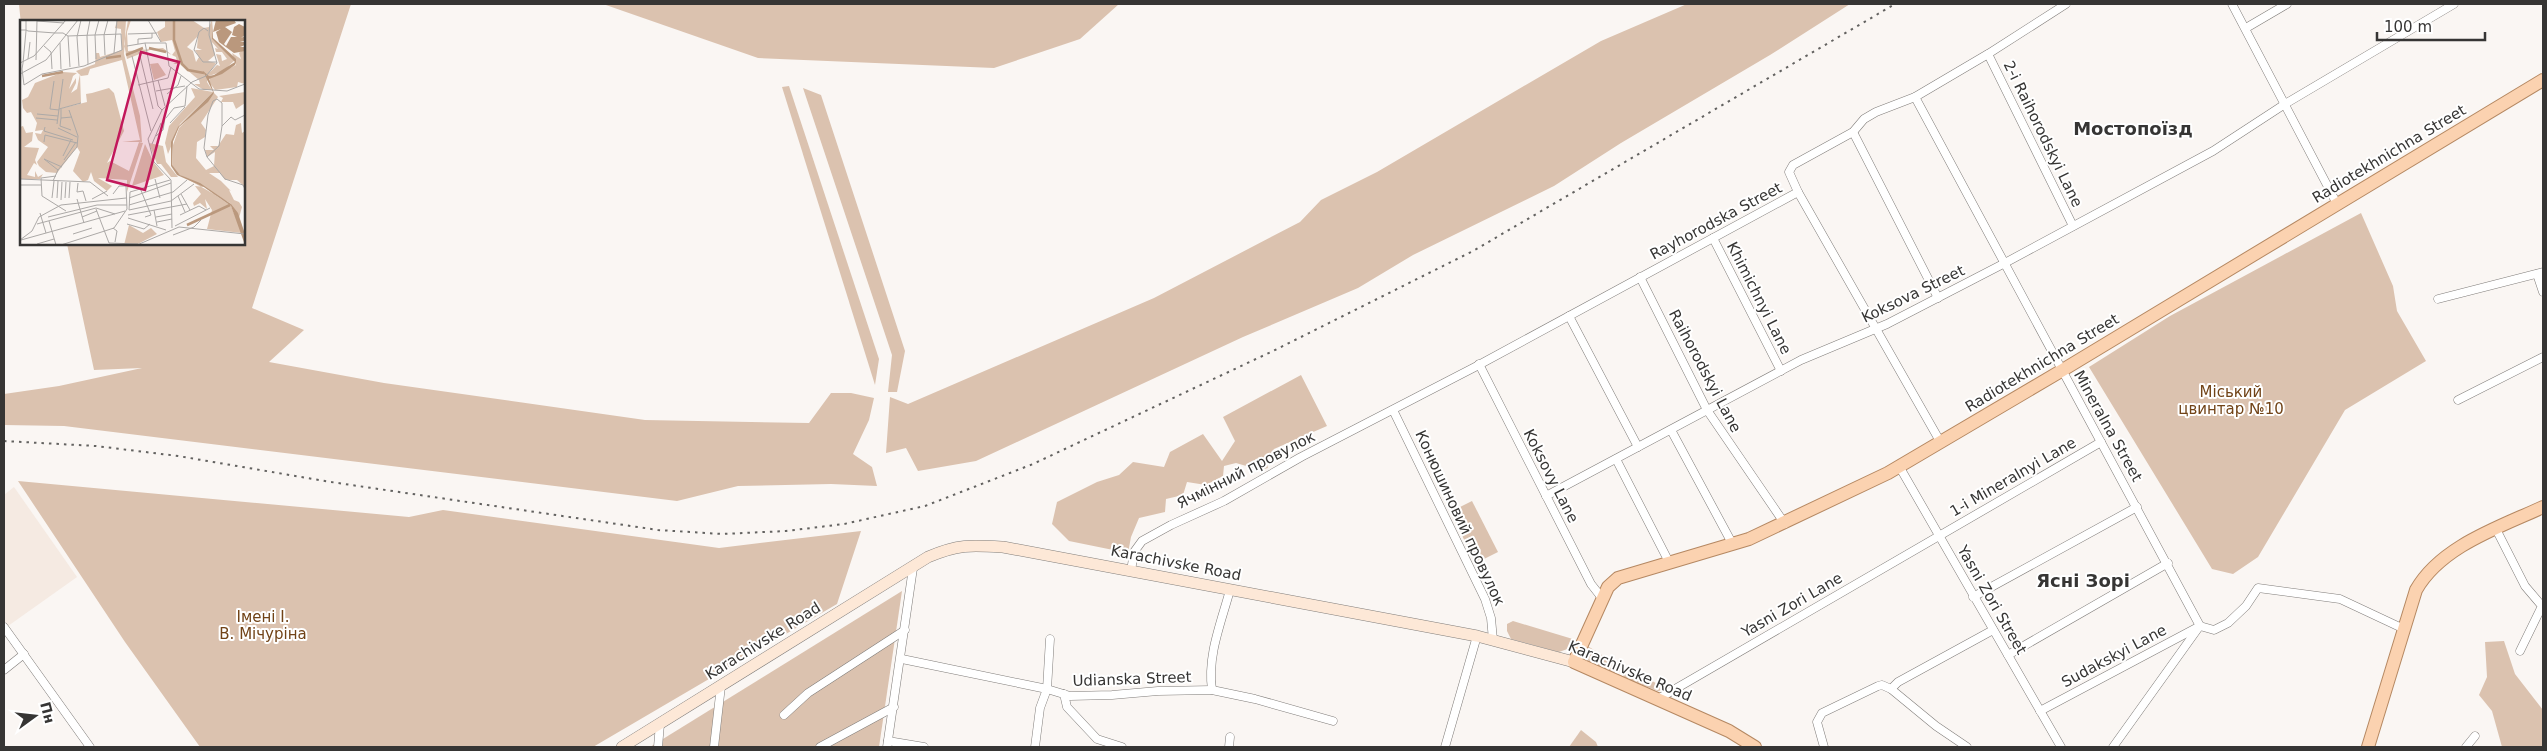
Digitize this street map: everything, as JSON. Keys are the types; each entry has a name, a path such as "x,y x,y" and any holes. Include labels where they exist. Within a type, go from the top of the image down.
{"main road":[{"name":"Radiotekhnichna Street","path":"1574,662 1602,598 1608,587 1618,578 1733,545 1785,524 1899,466 2061,371 2543,80"},
{"path":"2368,747 2416,590 2428,572 2454,552 2496,529 2543,507"},
{"name":"Karachivske Road","path":"622,747 928,557 950,547 967,545 1003,547 1493,640 1574,662 1729,732 1756,747"}],"street":[{"name":"Rayhorodska Street","path":"1393,410 1798,192 1789,172 1790,168 1852,132 1864,119 1876,112 1915,97 1988,54 2066,4"},
{"path":"2232,4 2338,204"},
{"path":"2246,28 2287,4"},
{"name":"Koksova Street","path":"1546,496 1781,371 1875,329 1938,298 2213,151 2286,104 2454,4"},
{"name":"2-i Raihorodskyi Lane","path":"1988,54 2074,226"},
{"name":"Mineralna Street","path":"1915,97 2003,264 2168,563 2200,626"},
{"path":"1852,132 1938,298"},
{"path":"1798,192 1941,442"},
{"name":"Khimichnyi Lane","path":"1713,238 1781,371"},
{"path":"2438,300 2540,273 2543,292"},
{"name":"Raihorodskyi Lane","path":"1640,278 1706,410 1785,524"},
{"path":"1569,316 1638,447"},
{"path":"2458,400 2543,357"},
{"name":"Koksovy Lane","path":"1479,364 1591,584 1602,598"},
{"name":"Ячмінний провулок","path":"1131,571 1134,552 1142,541 1171,525 1224,501 1301,457 1393,410"},
{"name":"Конюшиновий провулок","path":"1393,410 1485,599 1491,618 1493,640"},
{"path":"1671,430 1733,545"},
{"name":"1-i Mineralnyi Lane","path":"1939,536 2101,442"},
{"path":"1616,459 1669,562"},
{"name":"Yasni Zori Street","path":"1899,466 2061,747"},
{"path":"1973,597 2137,507"},
{"path":"2496,529 2525,586 2542,605 2520,651"},
{"name":"Yasni Zori Lane","path":"1658,699 1939,536"},
{"path":"2008,655 2168,563"},
{"path":"913,568 902,659 888,744 924,747"},
{"path":"2113,747 2200,626 2214,630 2228,622 2258,588 2340,599 2404,629"},
{"path":"1212,690 1209,672 1212,655 1230,590"},
{"name":"Sudakskyi Lane","path":"2040,711 2200,626"},
{"path":"4,627 90,747"},
{"path":"784,715 808,693 905,630"},
{"path":"1891,689 1898,682 1993,630"},
{"path":"1445,747 1477,636"},
{"path":"1036,747 1040,708 1047,688 1050,639"},
{"path":"4,670 24,654"},
{"name":"Udianska Street","path":"902,659 1047,688 1070,696 1112,695 1158,690 1212,690 1255,699 1333,722"},
{"path":"1824,747 1817,722 1822,713 1882,685 1891,689 1936,726 1967,747"},
{"path":"714,747 721,686"},
{"path":"1064,694 1067,707 1097,739 1122,747"},
{"path":"820,747 894,708"},
{"path":"658,747 660,724"},
{"path":"2466,747 2474,736"},
{"path":"1229,747 1230,737"}],"shaded area":[{"path":"14,487 77,577 8,626 4,620 4,495"}],"green space":[{"path":"19,4 351,4 252,308 304,330 269,362 384,383 645,420 809,423 831,393 851,393 874,398 869,420 853,454 872,467 877,486 831,484 738,486 677,501 64,426 4,425 4,394 59,386 142,368 94,370 67,245 245,245 245,20 21,20"},
{"path":"603,4 1119,4 1080,39 994,68 758,58"},
{"path":"1687,4 1850,4 1770,55 1621,143 1554,186 1413,255 1358,288 1243,337 976,461 918,471 906,448 886,453 890,397 908,404 1154,298 1300,222 1321,200 1377,172 1601,41"},
{"path":"789,86 879,359 875,385 782,87"},
{"path":"803,88 821,95 905,351 897,392 888,392 892,355"},
{"name":"Міський цвинтар №10","path":"2361,213 2393,286 2397,311 2426,361 2345,410 2258,557 2233,574 2212,569 2089,367 2170,316"},
{"path":"1301,375 1327,426 1274,449 1266,460 1268,468 1260,470 1236,463 1224,466 1223,476 1206,485 1187,482 1183,495 1166,499 1165,512 1139,518 1131,537 1128,553 1069,541 1052,524 1057,502 1097,482 1119,475 1133,462 1164,467 1170,452 1203,434 1222,461 1235,441 1223,417"},
{"name":"Імені І. В. Мічуріна","path":"18,481 409,517 443,510 719,548 861,531 837,604 593,747 200,747 125,642"},
{"path":"1472,501 1498,552 1476,563 1450,512"},
{"path":"902,591 879,747 650,747"},
{"path":"1513,621 1576,640 1573,647 1559,652 1511,639 1507,631 1507,624"},
{"path":"2504,641 2515,674 2543,710 2543,747 2502,747 2492,711 2479,695 2487,677 2485,642"},
{"path":"1586,645 1621,667 1619,672 1609,672 1593,665 1584,653"},
{"path":"1626,667 1667,689 1658,691 1624,678 1623,675"},
{"path":"1581,730 1596,742 1598,747 1569,747"}],"railway":[{"path":"4,441 96,446 178,456 331,482 658,530 722,534 786,531 844,524 925,506 1033,464 1273,351 1473,251 1895,4"}],"district":[{"name":"Мостопоїзд","path":"2133,128"},
{"name":"Ясні Зорі","path":"2083,580"}]}
